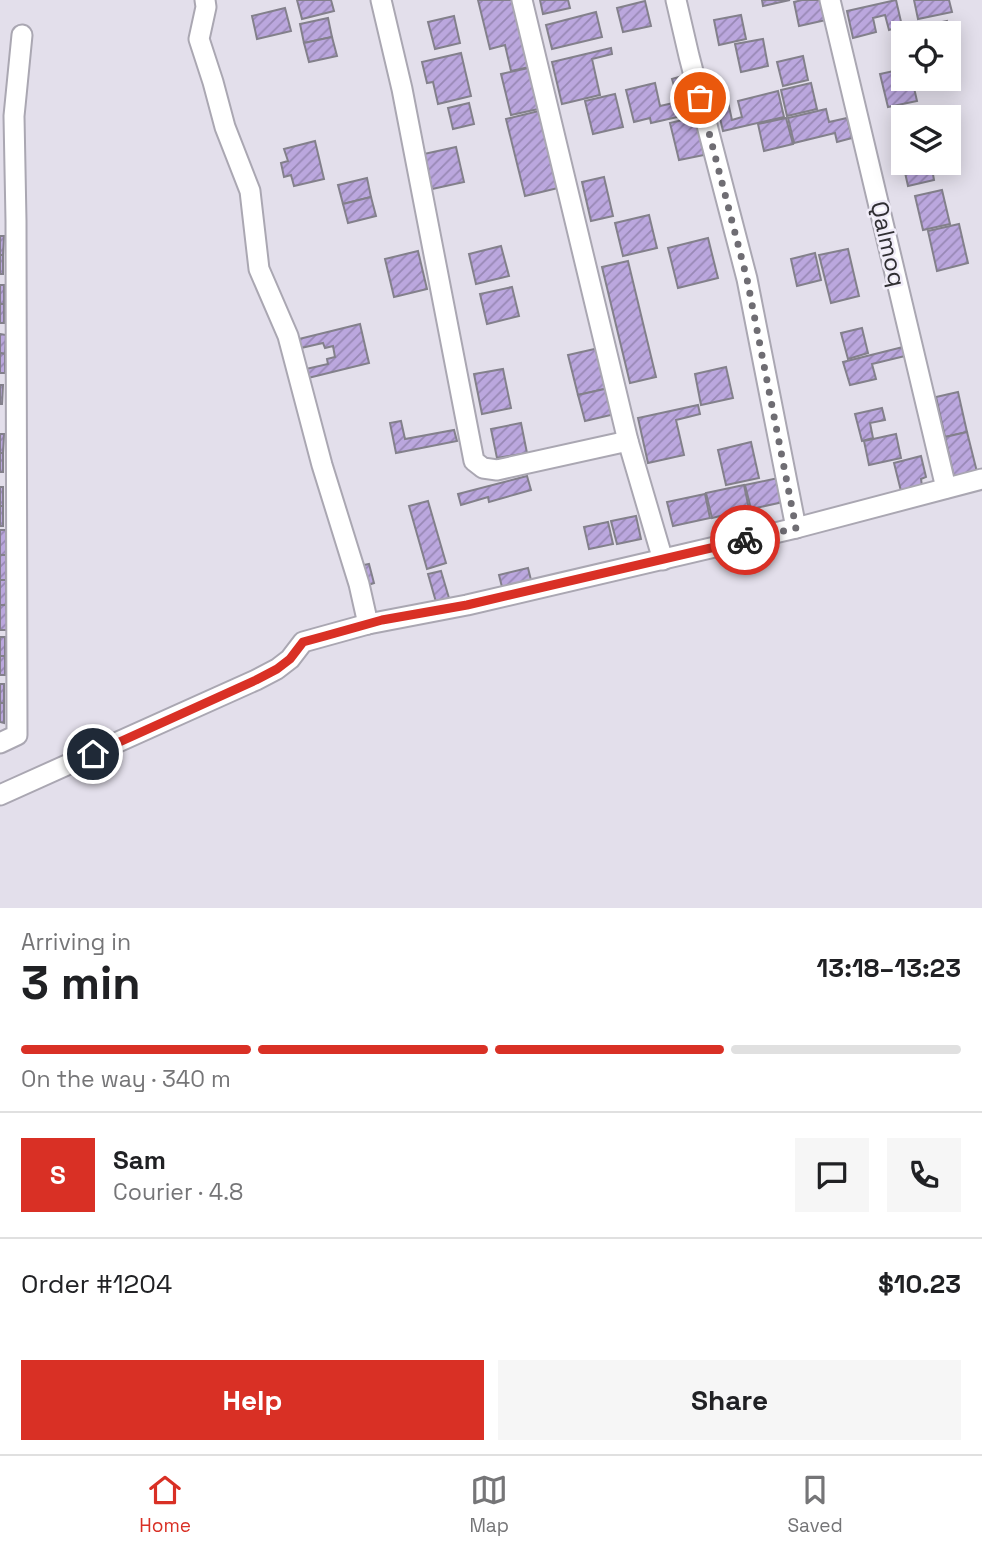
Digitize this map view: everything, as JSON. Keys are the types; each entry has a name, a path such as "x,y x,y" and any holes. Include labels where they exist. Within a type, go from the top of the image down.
{"street":[{"path":"205,0 199,39 225,127 250,191 259,269 288,337 368,624"},
{"path":"381,0 402,89 474,461 483,468 498,470 628,441"},
{"path":"522,0 628,441 663,559"},
{"path":"676,0 747,279 796,528"},
{"name":"Qalmoq","path":"830,0 946,488"},
{"path":"0,743 18,735 7,116 22,34"},
{"path":"0,795 256,680 290,659 303,642 368,624 467,605 796,528 982,479"}],"building":[{"path":"297,0 331,0 334,11 302,19"},
{"path":"478,0 518,0 534,66 511,71 505,45 490,49"},
{"path":"540,0 568,0 570,8 543,14"},
{"path":"762,0 790,0 763,6"},
{"path":"821,0 826,20 799,26 794,2"},
{"path":"896,0 901,21 891,21 889,30 885,15 873,18 876,32 853,38 847,11"},
{"path":"914,0 949,0 952,12 918,19"},
{"path":"645,1 651,26 623,32 617,8"},
{"path":"285,8 291,31 257,39 252,16"},
{"path":"596,12 602,37 552,49 546,25"},
{"path":"741,15 746,39 719,45 714,20"},
{"path":"454,16 460,43 435,49 428,22"},
{"path":"328,18 332,37 304,43 300,24"},
{"path":"332,37 337,56 309,62 304,43"},
{"path":"763,39 768,66 741,72 735,44"},
{"path":"611,48 612,54 592,59 600,95 562,104 552,62"},
{"path":"461,53 471,96 438,104 433,82 427,83 422,62"},
{"path":"803,56 808,80 783,86 777,62"},
{"path":"533,67 543,108 511,115 501,74"},
{"path":"891,72 891,91 915,91 917,101 888,107 880,74"},
{"path":"686,75 695,113 651,123 650,118 634,122 626,90 655,83 660,106 682,101 679,92 676,93 672,79"},
{"path":"811,83 817,109 787,116 781,90"},
{"path":"778,91 784,117 723,131 717,105 728,102 732,120 742,117 738,101"},
{"path":"615,94 623,127 593,134 585,101"},
{"path":"469,103 474,124 453,129 448,108"},
{"path":"826,109 829,122 847,118 852,138 837,142 835,133 794,143 788,118"},
{"path":"543,110 562,187 525,196 506,119"},
{"path":"695,117 704,155 679,160 670,123"},
{"path":"786,118 793,144 764,151 758,124"},
{"path":"315,141 324,179 294,186 291,175 284,177 281,163 288,161 284,149"},
{"path":"456,147 464,182 432,189 424,154"},
{"path":"906,175 933,175 934,180 908,186"},
{"path":"604,177 613,216 591,221 582,182"},
{"path":"367,178 371,197 343,204 338,185"},
{"path":"942,190 950,224 923,230 915,196"},
{"path":"371,197 376,216 348,223 343,204"},
{"path":"649,215 657,248 623,256 615,223"},
{"path":"959,224 968,263 937,271 928,231"},
{"path":"0,236 4,236 3,255 0,255"},
{"path":"708,238 718,278 678,288 668,248"},
{"path":"501,246 509,276 476,284 469,254"},
{"path":"848,249 859,296 831,303 819,255"},
{"path":"418,251 427,289 394,297 385,259"},
{"path":"815,253 821,280 797,286 791,259"},
{"path":"0,255 3,255 3,274 0,274"},
{"path":"628,261 656,377 630,383 602,267"},
{"path":"0,285 4,285 4,304 0,304"},
{"path":"512,287 519,316 487,324 480,294"},
{"path":"0,304 4,304 4,323 0,323"},
{"path":"360,324 369,363 308,378 306,369 328,364 327,359 335,357 333,346 325,348 323,343 301,348 299,339"},
{"path":"862,328 868,353 848,359 841,333"},
{"path":"0,334 6,335 5,354 0,353"},
{"path":"903,347 905,356 872,364 876,379 850,385 843,362"},
{"path":"599,348 609,388 578,395 568,355"},
{"path":"0,353 5,354 5,373 0,373"},
{"path":"726,367 733,398 701,405 695,374"},
{"path":"503,369 511,408 482,414 474,374"},
{"path":"0,385 3,385 2,404 0,404"},
{"path":"609,388 615,414 585,421 578,395"},
{"path":"958,392 967,432 945,437 936,397"},
{"path":"698,405 700,414 676,420 684,455 648,463 638,418"},
{"path":"882,408 885,420 870,423 873,438 862,441 855,414"},
{"path":"401,421 405,439 454,430 457,441 396,453 390,423"},
{"path":"521,423 527,453 497,458 491,429"},
{"path":"967,432 977,472 954,477 945,437"},
{"path":"0,434 4,434 3,453 0,453"},
{"path":"896,434 901,458 869,465 864,441"},
{"path":"751,442 759,478 726,485 718,450"},
{"path":"0,453 3,453 3,472 0,472"},
{"path":"921,456 926,477 921,479 922,486 901,491 894,463"},
{"path":"527,476 531,490 489,502 488,497 461,505 458,494"},
{"path":"783,477 788,501 751,509 745,485"},
{"path":"744,485 749,509 712,518 706,493"},
{"path":"0,487 3,487 3,506 0,506"},
{"path":"705,494 710,518 673,526 667,502"},
{"path":"428,501 446,563 427,569 409,506"},
{"path":"0,506 3,506 3,526 0,526"},
{"path":"636,516 641,539 617,544 611,521"},
{"path":"608,522 613,544 589,549 584,527"},
{"path":"0,530 6,530 6,555 0,555"},
{"path":"0,555 6,555 6,580 0,580"},
{"path":"369,564 374,583 365,586 359,566"},
{"path":"528,568 531,580 502,587 499,575"},
{"path":"441,571 449,598 436,602 428,574"},
{"path":"0,580 6,580 6,605 0,605"},
{"path":"0,605 6,605 7,630 0,630"},
{"path":"0,637 5,637 5,656 0,656"},
{"path":"0,656 5,656 5,675 0,675"},
{"path":"0,684 4,684 4,703 0,703"},
{"path":"0,703 4,703 4,723 0,722"}],"way so far":[{"path":"700,98 747,279 796,528 745,540"}],"route":[{"path":"93,754 277,669 290,659 303,642 382,620 467,605 745,540"}]}
